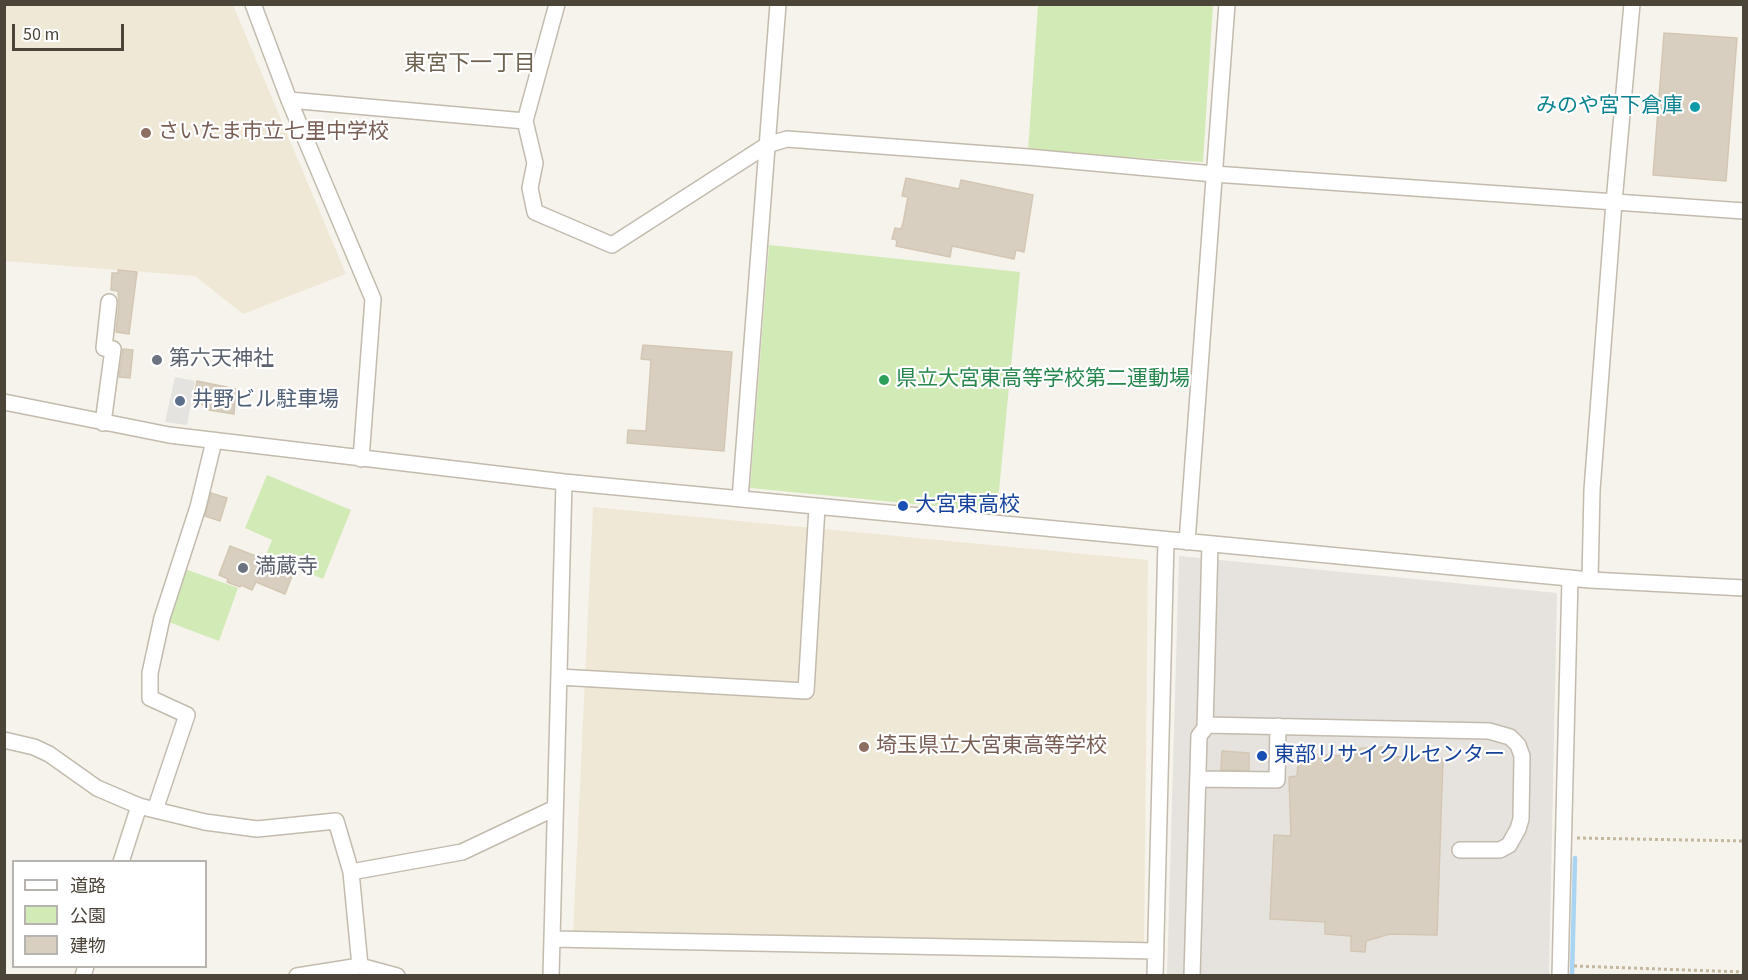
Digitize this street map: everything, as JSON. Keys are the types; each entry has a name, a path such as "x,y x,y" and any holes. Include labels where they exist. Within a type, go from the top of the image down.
{"street":[{"path":"253,4 289,100 373,299 361,459"},
{"path":"557,4 525,121 534,164 530,188 535,212 612,245 767,145 787,139 1214,174 1743,211"},
{"path":"740,499 778,4"},
{"path":"1187,542 1227,4"},
{"path":"1590,580 1592,490 1632,4"},
{"path":"289,100 525,121"},
{"path":"103,423 113,349 104,348 110,302"},
{"path":"4,402 169,435 564,482 1590,580 1743,588"},
{"path":"155,810 187,715 150,698 150,673 162,618 198,507 214,441"},
{"path":"551,975 564,482"},
{"path":"559,677 806,691 817,507"},
{"path":"1155,975 1166,540"},
{"path":"1192,975 1199,736 1205,725 1210,544"},
{"path":"1560,970 1570,578"},
{"path":"1205,725 1489,731 1510,737 1518,745 1522,756 1521,819 1518,829 1509,845 1500,850 1460,850"},
{"path":"1198,779 1277,780 1278,726"},
{"path":"4,740 34,747 49,754 97,788 139,806 155,810 205,822 256,829 336,821 351,872 360,966"},
{"path":"120,860 139,806"},
{"path":"351,872 462,852 555,808"},
{"path":"552,939 1156,951"},
{"path":"297,975 360,966 397,975"}],"path":[{"path":"1564,837 1743,842"},
{"path":"1560,970 1743,972"}],"shaded area":[{"name":"さいたま市立七里中学校","path":"4,5 233,5 346,274 243,314 195,276 5,261"},
{"name":"井野ビル駐車場","path":"175,377 195,381 187,425 165,422"},
{"name":"埼玉県立大宮東高等学校","path":"593,507 1148,560 1144,948 573,935"},
{"name":"東部リサイクルセンター","path":"1179,556 1557,593 1549,975 1167,976"}],"green space":[{"path":"1038,5 1213,5 1203,162 1028,151"},
{"name":"県立大宮東高等学校第二運動場","path":"769,245 1020,272 997,512 750,488"},
{"path":"267,475 351,510 323,579 266,555 272,540 245,528"},
{"path":"185,569 238,588 219,641 166,621"}],"building":[{"name":"みのや宮下倉庫","path":"1664,33 1737,38 1726,181 1653,175"},
{"path":"906,178 959,189 961,180 1033,195 1024,252 1016,250 1014,259 952,246 950,257 896,246 897,240 892,239 895,228 901,229 903,223 908,197 902,196"},
{"path":"118,270 137,272 129,334 116,332 118,291 111,290 112,273 118,273"},
{"path":"643,345 732,352 724,451 627,443 628,430 646,431 651,360 641,359"},
{"path":"123,349 133,350 130,378 119,377"},
{"path":"197,381 236,389 234,414 209,410 210,406 193,403"},
{"path":"211,493 227,498 220,521 205,516"},
{"path":"230,546 294,571 285,594 256,582 252,590 227,582 228,579 219,575"},
{"path":"1383,747 1383,756 1443,759 1437,935 1390,934 1366,941 1365,952 1351,951 1351,936 1325,934 1325,922 1270,919 1274,835 1291,836 1289,777 1297,776 1299,754 1347,756 1349,749"},
{"path":"1222,751 1249,753 1249,770 1221,770"}],"waterway":[{"path":"1572,976 1575,858"}],"place":[{"name":"みのや宮下倉庫","path":"1695,107"},
{"name":"さいたま市立七里中学校","path":"146,133"},
{"name":"第六天神社","path":"157,360"},
{"name":"県立大宮東高等学校第二運動場","path":"884,380"},
{"name":"井野ビル駐車場","path":"180,401"},
{"name":"大宮東高校","path":"903,506"},
{"name":"満蔵寺","path":"243,568"},
{"name":"埼玉県立大宮東高等学校","path":"864,747"},
{"name":"東部リサイクルセンター","path":"1262,756"}],"district":[{"name":"東宮下一丁目","path":"470,65"}]}
